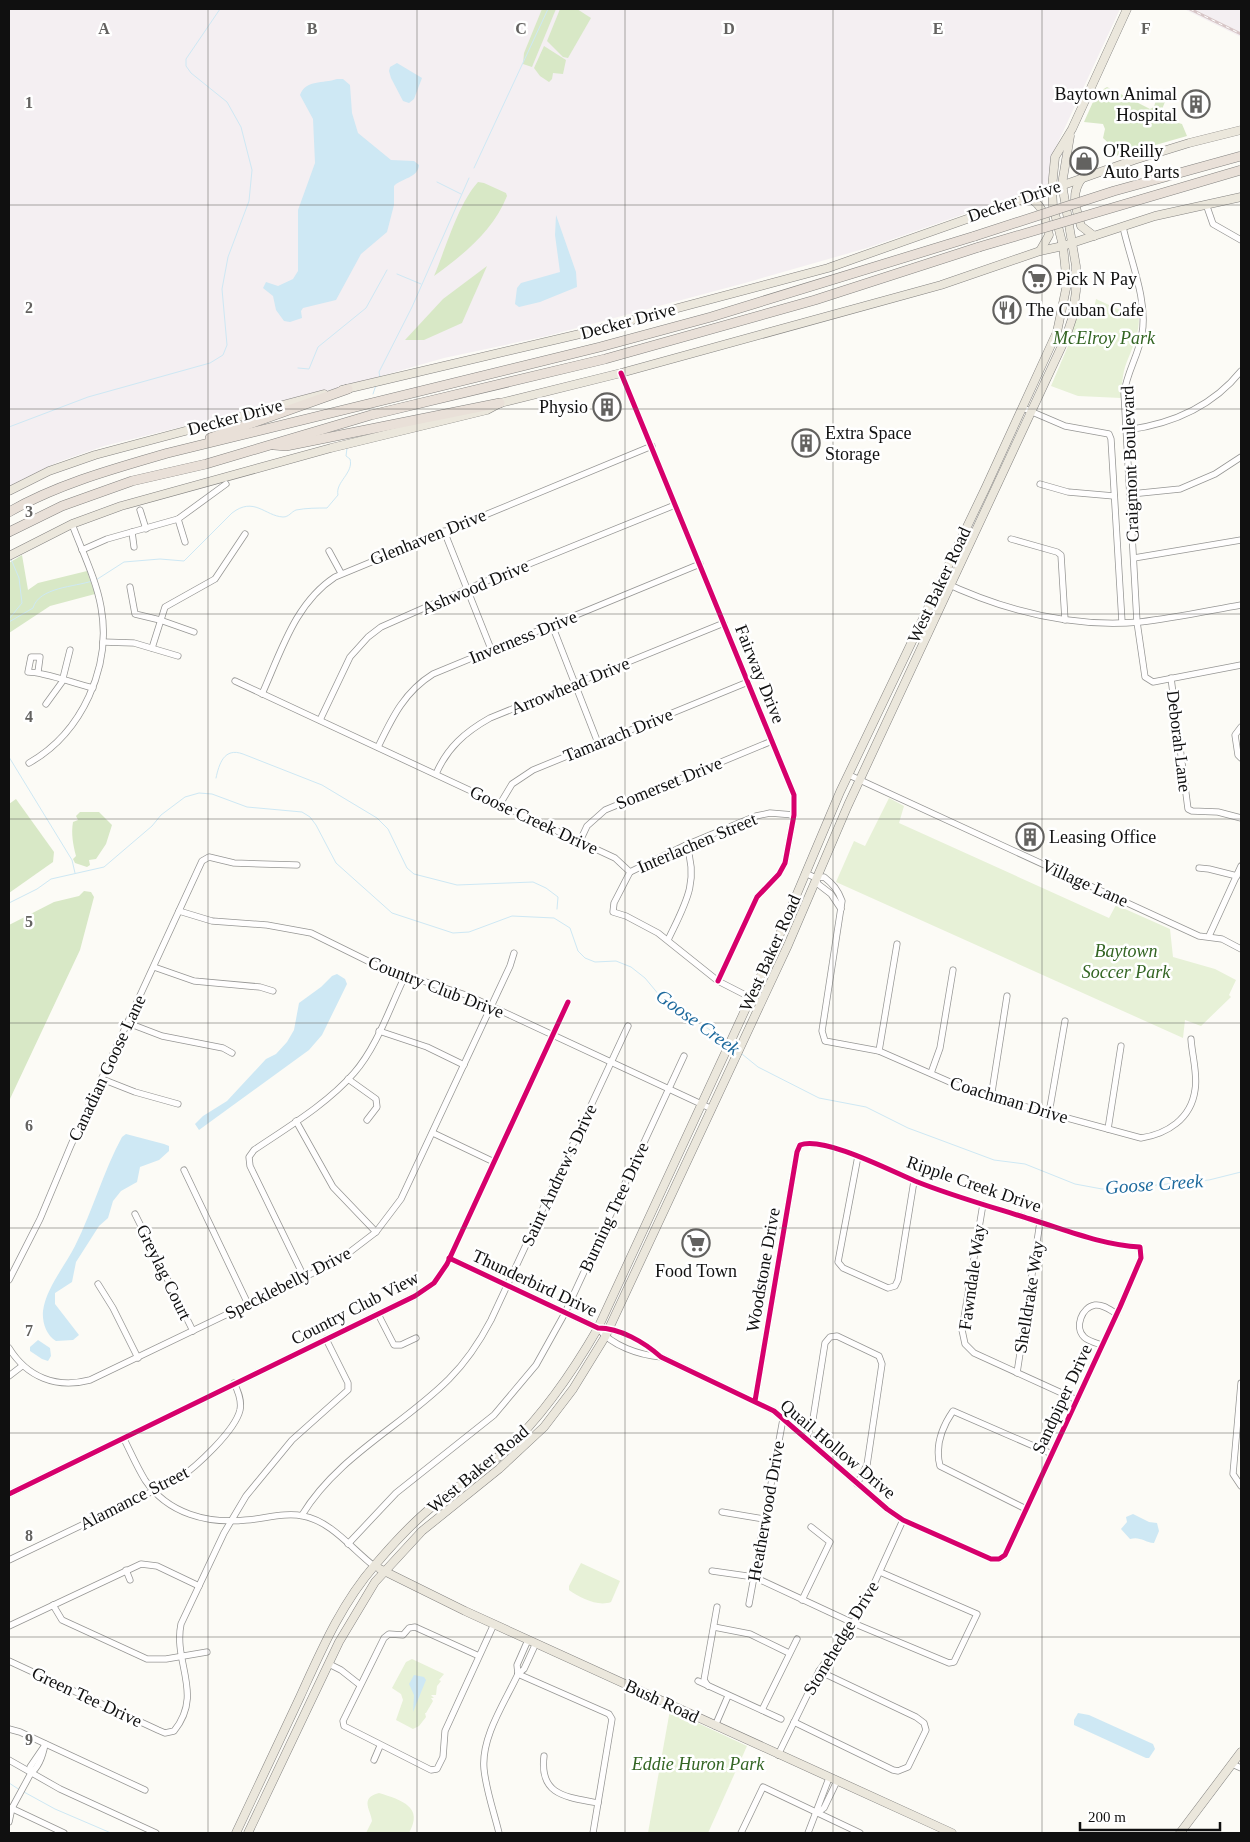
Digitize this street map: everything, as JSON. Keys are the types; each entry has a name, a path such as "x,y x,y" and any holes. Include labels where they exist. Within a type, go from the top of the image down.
{"highway":[{"name":"Decker Drive","path":"9,512 56,489 102,472 168,453 693,322 975,236 1114,191 1241,156"},
{"name":"Decker Drive","path":"9,532 62,506 101,491 206,464 268,444 372,415 605,359 815,300 979,247 1241,170"},
{"path":"168,453 348,389"},
{"path":"268,444 286,446 500,403"}],"main road":[{"name":"West Baker Road","path":"236,1833 318,1658 346,1604 374,1566 430,1508 504,1451 536,1418 578,1364 598,1328 736,1030 849,775 986,487 1057,332 1065,300 1066,267 1052,188 1055,157 1072,129 1127,9"},
{"name":"West Baker Road","path":"248,1833 353,1617 384,1572 422,1531 499,1469 544,1427 573,1389 610,1328 788,945 860,780 1056,362 1072,319 1075,302 1076,266 1062,184 1072,129"},
{"name":"Decker Drive","path":"9,491 49,471 95,455 268,408 598,330 828,268 1062,184 1175,147 1241,130"},
{"path":"1082,178 1075,187 1074,196 1081,226 1094,236"},
{"path":"1027,197 1037,201 1043,210 1049,235 1040,251"},
{"path":"9,556 72,524 147,498 367,439 487,410 500,403 621,373 941,284 1040,251 1073,243 1156,216 1241,197"},
{"path":"1046,358 1056,362"},
{"path":"986,487 996,491"},
{"path":"893,681 904,686"},
{"path":"637,1243 647,1247"},
{"path":"536,1418 544,1427"},
{"path":"459,1486 466,1494"},
{"name":"Bush Road","path":"374,1566 528,1640 952,1833"},
{"path":"318,1658 329,1664"},
{"path":"1180,1833 1241,1752"},
{"path":"272,1757 282,1762"}],"street":[{"path":"1206,204 1213,224 1241,240"},
{"name":"Craigmont Boulevard","path":"1123,227 1144,316 1142,333 1125,384 1137,622 1145,677 1153,682 1241,665"},
{"path":"1127,430 1156,426 1185,415 1221,392 1241,371"},
{"name":"Fairway Drive","path":"621,373 792,789 794,815 785,863 779,874 757,897 718,981"},
{"path":"1023,408 1065,426 1109,434 1111,439 1122,622"},
{"name":"Glenhaven Drive","path":"262,694 302,609 318,589 341,573 652,446"},
{"path":"1131,494 1180,488 1215,474 1241,457"},
{"path":"82,550 107,539 178,519 226,484"},
{"path":"1040,484 1068,492 1114,496"},
{"name":"Ashwood Drive","path":"320,720 350,657 368,637 390,622 675,505"},
{"path":"140,510 146,528"},
{"path":"178,519 185,542"},
{"path":"29,763 66,734 93,688 101,662 103,642 101,606 72,524"},
{"path":"444,531 491,649"},
{"path":"132,532 134,547"},
{"path":"152,648 165,607 172,601 215,579 245,534"},
{"path":"1011,540 1057,552 1061,555 1064,620"},
{"path":"1134,558 1241,540"},
{"path":"329,551 341,573"},
{"name":"Inverness Drive","path":"378,747 394,714 408,693 423,680 491,649 552,626 700,564"},
{"path":"941,581 1024,613 1064,620 1137,622 1182,617 1241,605"},
{"path":"130,587 135,614 160,620 194,632"},
{"name":"Arrowhead Drive","path":"436,774 445,755 455,743 476,726 724,623"},
{"path":"552,626 598,743"},
{"path":"103,642 134,643 178,656"},
{"path":"46,704 62,681 70,650"},
{"path":"38,672 62,681 93,688"},
{"name":"Deborah Lane","path":"1171,678 1188,809 1192,811 1218,812 1241,818"},
{"name":"Goose Creek Drive","path":"235,681 580,840 615,858 630,872"},
{"name":"Tamarach Drive","path":"500,804 512,784 526,773 748,682"},
{"path":"1240,727 1235,735 1238,755 1241,758"},
{"name":"Somerset Drive","path":"580,840 595,817 612,806 772,741"},
{"name":"Village Lane","path":"849,775 1199,936 1222,939 1241,949"},
{"name":"Interlachen Street","path":"630,872 686,845 762,814 794,815"},
{"path":"668,940 692,882 692,860 686,845"},
{"name":"Canadian Goose Lane","path":"9,1280 40,1219 102,1079 205,858 234,863 297,865"},
{"path":"1209,936 1241,866"},
{"path":"1199,868 1209,868 1237,876"},
{"path":"630,872 614,903 612,912 644,925 668,940 718,981 761,1003"},
{"name":"Coachman Drive","path":"805,873 816,878 818,884 831,894 841,909 823,1037 830,1042 879,1051 931,1073 956,1087 1141,1138 1158,1136 1176,1126 1189,1109 1196,1090 1191,1039"},
{"name":"Country Club Drive","path":"179,911 212,921 267,924 311,933 365,961 405,976 462,993 712,1109"},
{"path":"879,1051 897,944"},
{"name":"Specklebelly Drive","path":"22,1366 42,1378 74,1383 97,1377 348,1255 376,1232 401,1199 492,1007 514,954"},
{"path":"154,967 194,981 260,987 273,991"},
{"path":"931,1073 940,1048 953,970"},
{"path":"304,1277 250,1166 249,1157 254,1150 332,1094 348,1079 368,1053 405,976"},
{"path":"992,1098 1007,996"},
{"name":"Country Club View","path":"9,1494 423,1291 441,1274 450,1258 568,1002"},
{"path":"1048,1113 1065,1021"},
{"path":"128,1023 154,1034 223,1048 232,1054"},
{"name":"Saint Andrew's Drive","path":"302,1516 319,1493 360,1450 435,1392 460,1368 483,1334 628,1026"},
{"path":"379,1031 428,1047 464,1065"},
{"path":"1108,1129 1121,1046"},
{"name":"Burning Tree Drive","path":"348,1544 396,1493 478,1429 504,1404 540,1358 566,1313 684,1056"},
{"path":"102,1079 134,1092 178,1104"},
{"path":"348,1079 376,1099 377,1107 367,1120"},
{"path":"296,1121 333,1187 376,1232"},
{"path":"433,1133 494,1162"},
{"name":"Ripple Creek Drive","path":"800,1145 812,1144 858,1156 914,1180 983,1204 1104,1242 1140,1247"},
{"name":"Woodstone Drive","path":"755,1400 797,1152 800,1145"},
{"path":"858,1156 838,1262 844,1268 888,1288 895,1286 898,1280 914,1180"},
{"path":"184,1170 248,1304"},
{"name":"Fawndale Way","path":"983,1204 962,1330 963,1338 974,1353 1077,1400"},
{"name":"Greylag Court","path":"135,1214 193,1331"},
{"name":"Shelldrake Way","path":"1017,1373 1040,1222"},
{"name":"Sandpiper Drive","path":"999,1559 1005,1554 1117,1314 1142,1258 1140,1247"},
{"name":"Thunderbird Drive","path":"450,1258 598,1328 610,1328"},
{"path":"98,1284 114,1308 138,1358"},
{"path":"1102,1346 1084,1337 1080,1326 1080,1318 1086,1310 1094,1306 1102,1306 1117,1314"},
{"path":"378,1314 394,1345 401,1345 416,1338"},
{"name":"Quail Hollow Drive","path":"598,1328 605,1337 644,1356 661,1356"},
{"name":"Quail Hollow Drive","path":"610,1328 648,1346 661,1356 755,1400 807,1438 872,1498 903,1520 992,1559 999,1559"},
{"path":"807,1438 826,1343 830,1337 837,1336 878,1356 882,1364 867,1464 857,1484"},
{"path":"183,1656 180,1630 230,1522 246,1496 280,1453 315,1418 348,1390 348,1383 326,1339"},
{"path":"9,1348 22,1366 9,1376"},
{"name":"Alamance Street","path":"9,1560 154,1490 194,1468 234,1422 240,1404 234,1383"},
{"path":"1241,1383 1233,1474 1241,1486"},
{"path":"1026,1509 940,1466 937,1457 943,1425 953,1411 1052,1454"},
{"name":"Heatherwood Drive","path":"749,1604 783,1419"},
{"path":"124,1439 145,1480 171,1505 191,1515 207,1520 230,1522 302,1516 322,1522 374,1566"},
{"path":"722,1512 764,1520"},
{"name":"Stonehedge Drive","path":"778,1754 818,1671 863,1608 903,1520"},
{"path":"802,1600 830,1542 811,1528"},
{"path":"9,1626 141,1564 151,1564 199,1586"},
{"path":"126,1570 130,1580"},
{"path":"712,1571 754,1578 853,1623 949,1663 957,1660 976,1614 880,1572"},
{"path":"53,1605 62,1620 143,1658 158,1660 207,1652"},
{"path":"708,1686 704,1680 716,1607"},
{"path":"479,1656 414,1627 409,1628 403,1635 389,1634 384,1638 360,1685 343,1721 344,1726 380,1746 431,1770 437,1769 443,1757 445,1732 494,1624"},
{"path":"714,1627 750,1634 789,1653"},
{"path":"762,1710 797,1639"},
{"path":"518,1674 517,1665 528,1640"},
{"path":"499,1833 484,1768 488,1738 518,1674 524,1670 536,1643"},
{"name":"Green Tee Drive","path":"9,1661 165,1733 176,1728 187,1704 188,1692 183,1656"},
{"path":"329,1664 341,1670 360,1685"},
{"path":"794,1722 898,1771 908,1767 926,1730 924,1722 916,1716 818,1671"},
{"path":"518,1674 609,1714 612,1719 593,1833"},
{"path":"698,1681 781,1719"},
{"path":"715,1726 728,1696"},
{"path":"9,1729 145,1790"},
{"path":"9,1822 10,1808 31,1773 36,1770 43,1755 45,1744"},
{"path":"374,1760 380,1746"},
{"path":"544,1756 542,1769 545,1778 555,1792 598,1803"},
{"path":"9,1760 60,1789 156,1833"},
{"path":"1232,1764 1241,1768"},
{"path":"808,1833 817,1813 824,1808 833,1779"},
{"path":"742,1833 763,1787 860,1833"},
{"path":"10,1808 64,1833"}],"shaded area":[{"path":"9,9 1120,9 1054,151 1047,185 867,248 745,283 547,336 444,358 343,387 104,446 58,462 9,487"},
{"path":"1184,9 1241,9 1241,37"}],"green space":[{"path":"542,9 556,9 532,67 523,64 524,53"},
{"path":"560,9 577,9 591,18 568,58 563,57 547,41"},
{"path":"544,46 566,60 563,74 553,73 552,79 549,82 540,76 534,68"},
{"path":"1107,87 1150,109 1154,107 1158,92 1162,90 1168,94 1159,117 1182,124 1187,136 1117,156 1115,149 1103,138 1105,129 1103,124 1084,122 1097,93"},
{"path":"478,182 506,193 507,196 501,209 486,231 467,250 434,276 458,214"},
{"path":"487,266 462,323 424,340 405,340 443,299"},
{"name":"McElroy Park","path":"1096,299 1120,310 1136,301 1139,318 1137,334 1124,371 1121,398 1078,396 1051,386 1068,346 1080,303 1094,308"},
{"path":"22,555 28,590 38,583 87,571 95,594 50,606 9,633 9,563"},
{"name":"Baytown Soccer Park","path":"889,798 904,806 899,823 1109,918 1116,905 1170,929 1173,957 1215,969 1236,980 1229,995 1231,997 1201,1026 1185,1020 1183,1038 836,882 854,841 865,846"},
{"path":"16,799 54,852 53,862 9,893 9,804"},
{"path":"80,812 99,812 112,825 106,844 96,859 89,860 90,865 87,867 75,863 73,859 76,856 72,830 73,822 78,820 76,816"},
{"path":"84,891 91,892 94,897 80,950 9,1101 9,925 54,902 79,896"},
{"path":"581,1563 620,1581 611,1602 595,1603 569,1590 569,1586"},
{"path":"412,1659 444,1674 439,1680 441,1681 437,1686 436,1695 431,1695 434,1698 431,1698 433,1701 425,1713 426,1717 419,1726 413,1729 396,1720 403,1700 401,1694 392,1688 406,1662"},
{"name":"Eddie Huron Park","path":"670,1710 747,1746 708,1833 648,1833"},
{"path":"379,1793 403,1802 412,1811 414,1817 409,1833 366,1833 372,1821 368,1801 373,1795"}],"water":[{"path":"397,63 422,78 414,99 409,103 403,101 391,78 390,67"},
{"path":"343,79 350,85 352,113 358,133 391,160 414,161 419,165 416,173 394,186 394,205 387,232 361,254 336,300 303,308 301,311 302,318 290,322 284,321 276,310 273,296 263,288 266,282 278,286 293,279 298,271 298,210 315,163 313,119 300,95 306,86"},
{"path":"556,215 576,272 577,287 540,302 519,307 515,304 517,288 521,283 560,272 555,235"},
{"path":"337,974 345,979 347,984 322,1035 309,1050 199,1130 195,1124 203,1116 227,1101 266,1059 276,1054 287,1042 294,1030 299,1003"},
{"path":"126,1134 164,1144 169,1146 169,1151 159,1160 140,1167 137,1182 121,1191 113,1201 108,1218 99,1226 76,1262 72,1282 55,1293 55,1304 79,1335 73,1340 56,1341 47,1332 44,1324 43,1311 45,1302 75,1246 115,1150 122,1137"},
{"path":"38,1340 50,1348 51,1356 48,1361 30,1351 30,1347"},
{"path":"1133,1514 1149,1522 1157,1523 1159,1531 1154,1543 1137,1538 1130,1539 1121,1529 1127,1522 1126,1517"},
{"path":"414,1675 424,1677 426,1680 413,1712 414,1695 409,1684"},
{"path":"1078,1713 1089,1715 1153,1744 1155,1749 1149,1758 1146,1758 1074,1725 1074,1720"}],"waterway":[{"path":"9,427 88,397 210,363 223,355 227,345 222,289 228,257 249,201 252,170 241,127 227,102 191,73 186,66 186,59 220,9"},
{"path":"474,168 548,9"},
{"path":"380,377 379,372 412,307 469,178"},
{"path":"437,182 461,194"},
{"path":"298,368 309,369 318,347 366,308 387,270"},
{"path":"397,274 421,284"},
{"path":"373,394 376,385"},
{"path":"96,580 124,562 160,559 184,561 232,513 240,508 247,506 259,508 283,517 296,510 327,508 338,495 339,486 351,464 350,459 346,456 347,448"},
{"path":"9,619 22,603 19,578 11,559"},
{"path":"9,622 33,608 42,596 50,592 92,581"},
{"path":"216,778 223,758 231,753 243,754 322,785 377,818 388,829 407,868 414,874 457,885 533,882 546,888 558,897 557,909"},
{"path":"9,757 72,860 75,873"},
{"name":"Goose Creek","path":"9,903 37,889 51,879 104,867 152,826 161,815 185,797 199,793 212,794 247,807 302,812 310,817 336,863 392,913 453,933 469,932 512,916 554,918 570,928 578,951 585,958 595,962 616,961 631,967 645,978 665,1002 728,1041"},
{"name":"Goose Creek","path":"742,1054 758,1067 819,1098 866,1107 908,1128 994,1160 1025,1164 1075,1184 1102,1189 1146,1186 1209,1180 1241,1172"},
{"path":"9,1783 20,1790"},
{"path":"24,1792 55,1809 111,1833"}],"railway":[{"path":"1190,9 1241,34"}],"cycle path":[{"path":"621,373 794,795 794,815 785,863 779,874 757,897 718,981"},
{"path":"9,1494 415,1296 434,1283 447,1264 568,1002"},
{"path":"449,1258 598,1328 623,1333 647,1346 661,1357 774,1411 887,1509 903,1520 991,1559 999,1559 1005,1555 1120,1307 1141,1258 1140,1247 1126,1246 1084,1236 958,1196 915,1181 858,1156 825,1145 800,1145 797,1152 755,1401"}],"place":[{"name":"Baytown Animal Hospital","path":"1196,104"},
{"name":"O'Reilly Auto Parts","path":"1084,161"},
{"name":"Pick N Pay","path":"1037,279"},
{"name":"The Cuban Cafe","path":"1007,310"},
{"name":"Physio","path":"607,407"},
{"name":"Extra Space Storage","path":"806,443"},
{"name":"Leasing Office","path":"1030,837"},
{"name":"Food Town","path":"696,1243"}]}
